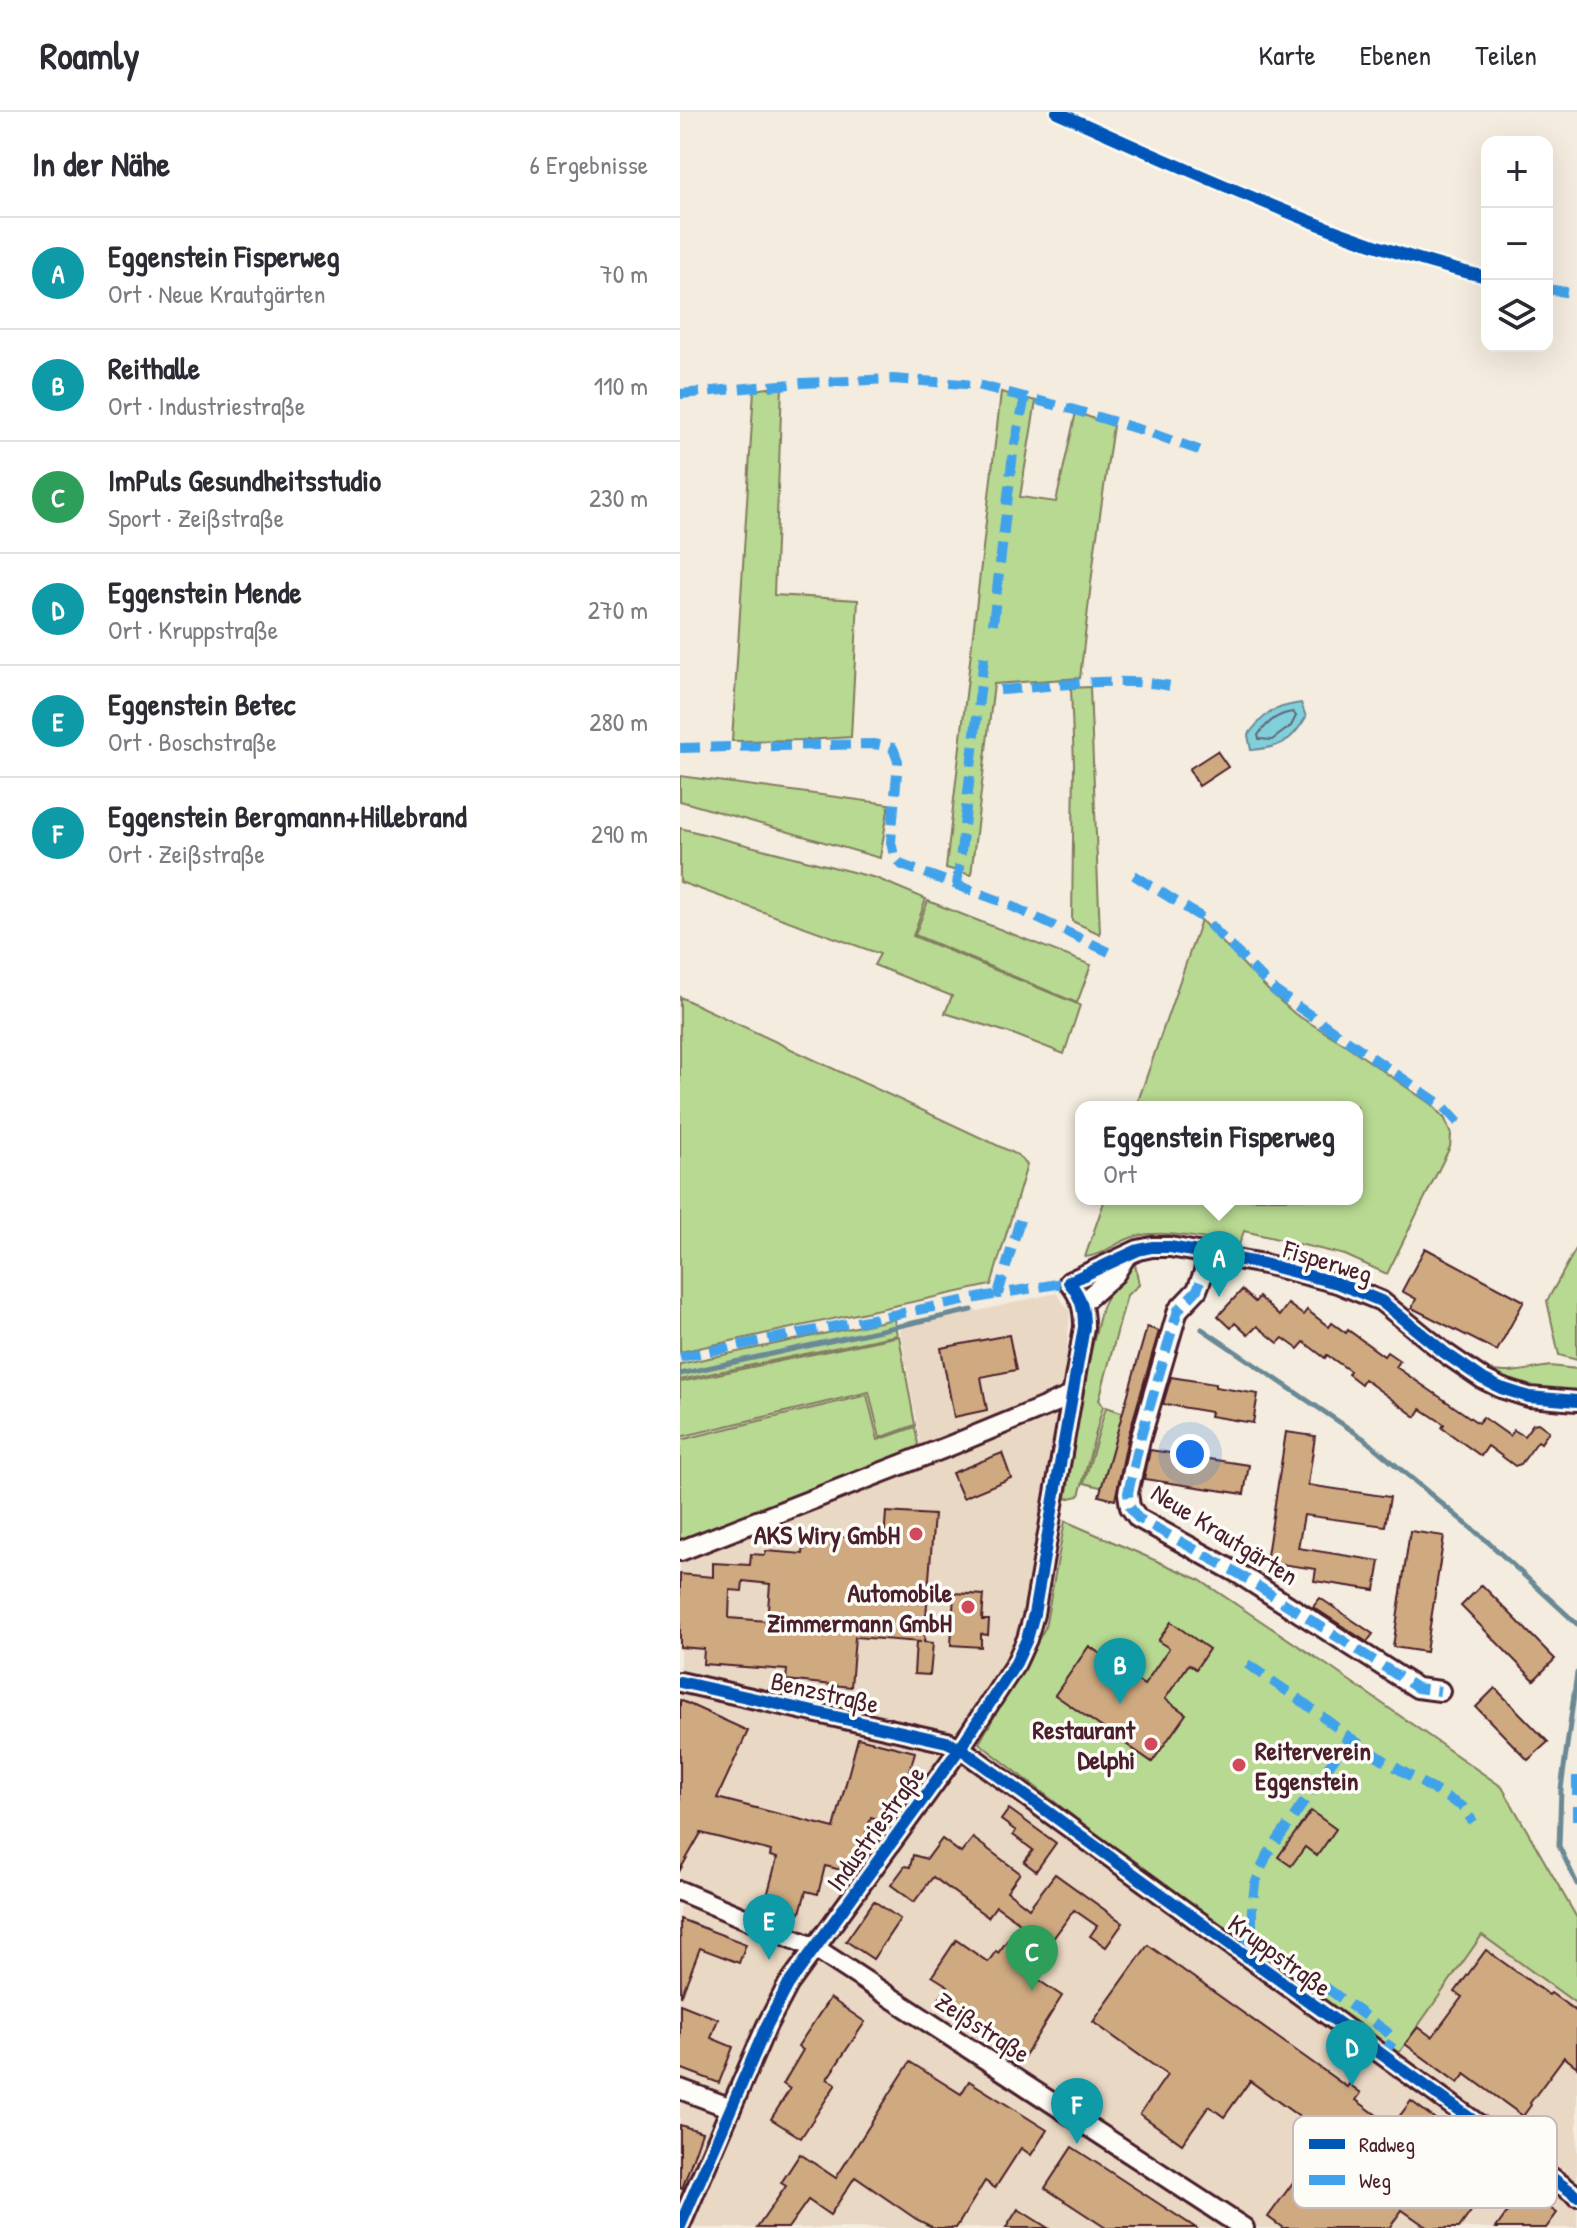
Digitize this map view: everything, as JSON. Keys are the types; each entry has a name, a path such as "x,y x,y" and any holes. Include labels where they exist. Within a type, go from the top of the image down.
{"street":[{"name":"Fisperweg","path":"1082,1303 1069,1282 1138,1250 1170,1247 1264,1264 1337,1283 1381,1301 1445,1353 1501,1388 1529,1397 1577,1401"},
{"name":"Neue Krautgärten","path":"1207,1253 1197,1290 1178,1310 1140,1440 1128,1493 1130,1507 1138,1518 1239,1574 1417,1688 1440,1691"},
{"path":"680,1551 1071,1396 1084,1327 1082,1303 1115,1274 1126,1256"},
{"name":"Industriestraße","path":"680,2226 767,2025 788,1985 960,1748 1016,1663 1034,1614 1071,1396"},
{"name":"Benzstraße","path":"680,1682 947,1742 960,1748"},
{"name":"Kruppstraße","path":"960,1748 1466,2116"},
{"name":"Zeißstraße","path":"680,1891 815,1948 1244,2228"},
{"path":"680,2089 731,2108"},
{"name":"Kruppstraße","path":"1557,2182 1577,2196"}],"shaded area":[{"path":"1056,1293 1070,1311 1045,1628 979,1743 1399,2052 1482,1935 1577,2005 1577,2228 680,2228 680,1562 924,1464 900,1329"}],"green space":[{"path":"782,386 774,595 858,600 851,737 732,741 754,390"},
{"path":"1001,392 1036,401 1020,497 1056,502 1076,412 1113,426 1080,678 994,684 971,875 946,868"},
{"path":"1090,687 1100,934 1072,921 1074,764 1071,688"},
{"path":"680,776 889,804 880,858 680,801"},
{"path":"680,828 876,878 926,899 913,936 1080,1005 1064,1054 945,1013 952,996 874,965 880,954 680,882"},
{"path":"928,901 1091,965 1077,1003 915,935"},
{"path":"1201,920 1295,1014 1343,1043 1432,1105 1445,1119 1451,1135 1450,1147 1387,1274 1345,1255 1244,1231 1239,1245 1188,1236 1149,1234 1130,1238 1085,1257 1103,1205 1363,1205 1363,1101 1138,1101"},
{"path":"680,997 1018,1155 1027,1165 991,1285 680,1352"},
{"path":"1577,1247 1577,1360 1559,1355 1547,1301"},
{"path":"1135,1264 1139,1285 1127,1295 1099,1400 1103,1406 1079,1496 1066,1499 1084,1380 1102,1307 1123,1272"},
{"path":"894,1319 897,1335 680,1380 680,1364"},
{"path":"899,1336 915,1425 880,1438 869,1392 680,1437 680,1382"},
{"path":"1550,1366 1577,1369 1577,1393 1531,1388 1487,1373 1489,1370 1512,1372"},
{"path":"867,1395 878,1440 915,1427 919,1449 680,1543 680,1440"},
{"path":"1106,1407 1124,1413 1104,1488 1084,1483"},
{"name":"Reiterverein Eggenstein","path":"1065,1521 1198,1579 1502,1787 1577,1918 1577,2004 1482,1935 1399,2053 1199,1914 979,1743 1045,1628"}],"water":[{"path":"1301,703 1306,717 1295,733 1277,746 1251,750 1248,735 1260,721 1276,709"}],"building":[{"path":"1217,751 1228,767 1199,786 1189,769"},
{"path":"1425,1248 1524,1301 1497,1351 1412,1308 1416,1299 1402,1291"},
{"path":"1242,1290 1255,1302 1259,1297 1279,1316 1288,1304 1303,1315 1307,1310 1329,1327 1332,1323 1346,1333 1348,1330 1384,1356 1387,1352 1400,1361 1396,1367 1478,1423 1483,1417 1510,1436 1514,1430 1524,1436 1533,1424 1538,1423 1549,1431 1521,1464 1515,1466 1488,1446 1481,1456 1421,1409 1416,1417 1364,1379 1361,1384 1348,1374 1350,1371 1304,1342 1298,1349 1283,1338 1278,1343 1257,1326 1248,1335 1235,1323 1231,1328 1218,1316"},
{"path":"1147,1327 1159,1331 1128,1437 1115,1500 1099,1496"},
{"path":"1009,1335 1016,1370 981,1377 987,1410 954,1417 941,1348"},
{"path":"1171,1377 1258,1394 1253,1423 1163,1404"},
{"path":"1286,1432 1315,1436 1308,1485 1390,1497 1385,1526 1304,1515 1298,1548 1380,1561 1375,1590 1314,1581 1316,1569 1266,1562"},
{"path":"1150,1450 1249,1465 1244,1494 1144,1479"},
{"path":"1002,1453 1011,1478 963,1498 952,1473"},
{"path":"886,1512 934,1515 924,1642 933,1643 930,1675 914,1674 916,1642 921,1642 855,1637 851,1687 786,1680 787,1670 703,1664 704,1649 680,1647 680,1574 713,1577 713,1563 750,1565 751,1554 765,1555 766,1551 803,1554 805,1534 884,1540","holes":["743,1581 770,1584 767,1621 729,1618 730,1590 742,1591"]},
{"path":"1410,1531 1444,1536 1426,1652 1393,1647"},
{"path":"1482,1585 1555,1659 1534,1680 1461,1606"},
{"name":"Automobile Zimmermann GmbH","path":"954,1593 984,1595 982,1620 989,1620 988,1635 981,1634 981,1647 951,1645"},
{"path":"1320,1598 1373,1634 1367,1642 1313,1607"},
{"path":"1171,1622 1209,1649 1196,1669 1189,1664 1165,1699 1186,1714 1152,1762 1055,1695 1089,1646 1144,1685 1169,1648 1158,1641"},
{"path":"1495,1688 1548,1742 1528,1760 1476,1707"},
{"path":"680,1700 748,1731 717,1798 834,1828 858,1738 915,1752 905,1788 900,1787 895,1808 884,1821 871,1817 854,1873 825,1866 818,1894 806,1891 800,1913 765,1904 777,1858 770,1856 771,1851 701,1833 680,1870"},
{"path":"1009,1809 1056,1843 1036,1871 1024,1862 1033,1850 1013,1835 1016,1831 1001,1820"},
{"path":"1311,1811 1336,1829 1317,1856 1305,1847 1291,1866 1278,1857"},
{"path":"973,1838 1020,1873 1007,1891 1029,1908 1055,1874 1123,1923 1106,1947 1090,1936 1097,1926 1074,1910 1028,1973 1062,1996 1024,2057 939,1999 948,1986 932,1976 956,1940 988,1962 1020,1923 996,1906 988,1917 933,1877 914,1902 891,1885 905,1866 910,1867 913,1855 927,1859 942,1839 961,1853"},
{"path":"874,1901 900,1919 873,1959 846,1941"},
{"path":"680,1919 746,1944 739,1963 700,1948 681,1997"},
{"path":"1148,1945 1347,2087 1349,2084 1361,2093 1356,2100 1378,2116 1298,2116 1250,2081 1224,2117 1209,2106 1182,2144 1140,2114 1167,2075 1093,2022"},
{"path":"1486,1950 1577,2012 1577,2067 1564,2057 1523,2116 1465,2074 1458,2083 1405,2044 1418,2027 1433,2036 1462,1997 1455,1992"},
{"path":"830,1998 865,2022 827,2079 836,2084 801,2138 771,2119 790,2089 783,2084 803,2050 798,2046"},
{"path":"680,2004 718,2019 711,2038 733,2047 719,2083 680,2068"},
{"path":"910,2062 961,2094 969,2081 1047,2130 1031,2155 1021,2148 995,2188 985,2181 956,2228 934,2228 916,2219 855,2177 830,2215 808,2200 788,2228 757,2228 786,2186 781,2183 800,2154 836,2178"},
{"path":"1411,2101 1431,2116 1400,2116"},
{"path":"680,2125 702,2132 682,2189 680,2188"},
{"path":"1072,2147 1196,2228 1106,2228 1045,2188"},
{"path":"1293,2182 1293,2208 1473,2208 1459,2228 1428,2228 1402,2210 1389,2228 1283,2228 1268,2217"},
{"path":"1503,2208 1550,2208 1557,2213 1546,2228 1496,2228 1508,2211"},
{"path":"1018,2209 1048,2228 1006,2228"}],"waterway":[{"path":"680,1374 972,1310"},
{"path":"1202,1329 1363,1438 1488,1542 1577,1624"},
{"path":"1577,1673 1561,1789 1559,1846 1577,1884"}],"marked path":[{"path":"1553,290 1577,294"},
{"path":"680,394 802,383 893,379 978,385 1071,409 1207,453"},
{"path":"993,624 1013,453 1025,397"},
{"path":"957,885 985,649"},
{"path":"1000,690 1107,682 1171,686"},
{"path":"680,748 874,744 893,748 898,761 891,842 894,856 902,865 1003,902 1109,952"},
{"path":"1134,875 1204,919 1275,991 1443,1106 1465,1130"},
{"path":"1020,1220 998,1294 1069,1282"},
{"path":"1207,1253 1197,1290 1178,1310 1140,1440 1128,1493 1130,1507 1138,1518 1239,1574 1417,1688 1440,1691"},
{"path":"680,1357 998,1294"},
{"path":"1247,1664 1349,1737 1463,1807 1473,1822"},
{"path":"1240,1953 1252,1934 1255,1884 1266,1857 1349,1737"},
{"path":"1577,1776 1577,1820"},
{"path":"1252,1934 1386,2031 1394,2039 1382,2056"}],"cycle path":[{"path":"1057,112 1311,222 1380,247 1481,276"},
{"path":"680,2226 767,2025 788,1985 960,1748 1016,1663 1027,1639 1084,1327 1081,1303 1069,1282 1138,1250 1152,1247 1170,1247 1264,1264 1337,1283 1381,1301 1445,1353 1501,1388 1529,1397 1577,1401"},
{"path":"680,1682 947,1742 960,1748 1467,2116"},
{"path":"1557,2181 1577,2196"}],"place":[{"name":"Eggenstein Fisperweg","path":"1219,1297"},
{"name":"AKS Wiry GmbH","path":"916,1534"},
{"name":"Automobile Zimmermann GmbH","path":"968,1607"},
{"name":"Reithalle","path":"1120,1704"},
{"name":"Restaurant Delphi","path":"1151,1744"},
{"name":"Reiterverein Eggenstein","path":"1239,1765"},
{"name":"Eggenstein Betec","path":"769,1960"},
{"name":"ImPuls Gesundheitsstudio","path":"1032,1991"},
{"name":"Eggenstein Mende","path":"1352,2086"},
{"name":"Eggenstein Bergmann+Hillebrand","path":"1077,2144"}]}
